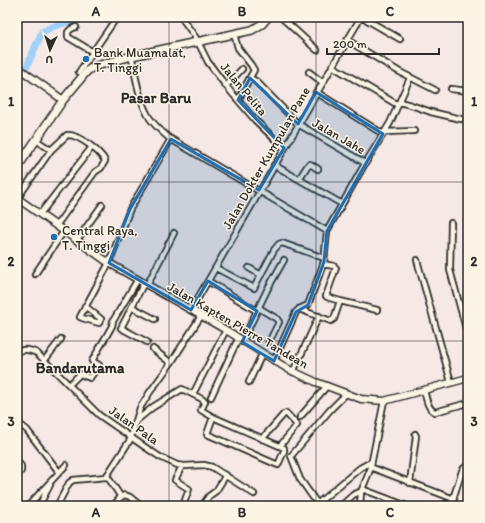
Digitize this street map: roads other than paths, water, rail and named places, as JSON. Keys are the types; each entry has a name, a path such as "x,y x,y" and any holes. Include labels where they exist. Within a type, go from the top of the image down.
{"main road":[{"path":"17,168 79,72 90,64 240,30 250,26 262,17"},
{"path":"197,40 252,30 262,24 268,17"},
{"path":"17,161 62,99 87,71 132,55"},
{"path":"17,67 62,99"},
{"name":"Jalan Kapten Pierre Tandean","path":"17,199 109,263 226,330 262,354 293,372 327,386 366,400 384,401 468,378"}],"street":[{"path":"79,72 118,17"},
{"name":"Jalan Pelita","path":"181,17 197,40 208,62 226,86 255,120 284,148"},
{"path":"281,17 317,50"},
{"path":"361,17 400,39"},
{"name":"Jalan Dokter Kumpulan Pane","path":"191,310 274,164 361,17"},
{"path":"76,27 68,32 68,37 93,52"},
{"path":"234,34 238,48 253,68 250,78 238,100"},
{"path":"347,40 410,78 435,90"},
{"path":"132,55 142,101 149,117 160,130 171,139 328,231"},
{"path":"332,66 398,104 410,105 430,112 461,119"},
{"path":"226,86 242,69"},
{"path":"309,72 322,82"},
{"name":"Jalan Jahe","path":"250,78 257,82 298,124 365,163"},
{"path":"274,361 293,318 299,309 308,305 323,264 328,231 365,163 393,118 410,78"},
{"path":"451,89 468,91"},
{"path":"316,92 384,133 414,131"},
{"path":"17,199 51,150 68,134 84,140 103,157 105,161 56,226"},
{"path":"86,306 101,319 99,323 81,318 81,315 109,263 130,209 171,139"},
{"path":"36,140 51,150"},
{"path":"40,214 92,147"},
{"path":"274,164 342,204"},
{"path":"299,179 308,165 310,164 318,169"},
{"path":"77,240 102,205"},
{"path":"451,223 450,270 468,336"},
{"path":"35,274 64,231"},
{"path":"69,385 80,374 90,378 99,365 92,360 112,326 113,321 143,282 174,233"},
{"path":"216,268 254,288 274,250 279,244 282,243 324,258"},
{"path":"211,397 240,340 258,310 267,290 284,260"},
{"path":"417,260 451,382"},
{"path":"323,264 334,266 336,268 327,297 377,310"},
{"path":"249,268 261,275"},
{"path":"208,281 258,310 279,320 279,323 269,342"},
{"path":"143,282 121,328 147,342"},
{"path":"299,309 333,320 340,301"},
{"path":"132,307 155,319"},
{"path":"57,506 69,483 73,480 100,479 107,476 130,437 140,408 171,364 201,316"},
{"path":"293,372 319,316"},
{"path":"193,394 226,330"},
{"path":"44,360 61,339"},
{"path":"153,348 171,364"},
{"name":"Jalan Pala","path":"17,352 20,350 30,350 37,353 99,415 160,457 171,463 182,466 208,466 226,475 254,494"},
{"path":"250,382 262,354"},
{"path":"300,417 327,386"},
{"path":"136,421 153,407 182,389 202,399 204,402 201,410 213,417 284,448 277,466 207,434 213,417"},
{"path":"424,390 431,411 435,412 468,403"},
{"path":"318,505 300,479 291,456 330,410 347,393"},
{"path":"360,506 362,490 371,464 384,401"},
{"path":"262,439 286,413 298,425 280,446"},
{"path":"17,422 27,430 59,472"},
{"path":"410,483 415,448 415,434"},
{"path":"17,461 21,466 21,471 17,476"},
{"path":"311,506 318,505 360,468 371,464 410,483 454,500"},
{"path":"28,506 66,465"},
{"path":"182,466 175,480 189,489 183,506"},
{"path":"443,506 445,504 451,505 454,500 462,471 468,466"},
{"path":"202,506 209,496 216,491 226,475"},
{"path":"107,476 121,497"},
{"path":"39,506 54,478"},
{"path":"341,506 353,495 362,490 407,506"},
{"path":"112,506 125,495 141,506"}],"waterway":[{"path":"17,79 27,66 42,32 52,27 83,17"}],"place":[{"name":"Bank Muamalat, T. Tinggi","path":"86,59"},
{"name":"Central Raya, T. Tinggi","path":"54,237"}],"district":[{"name":"Pasar Baru","path":"156,98"},
{"name":"Bandarutama","path":"80,368"}]}
